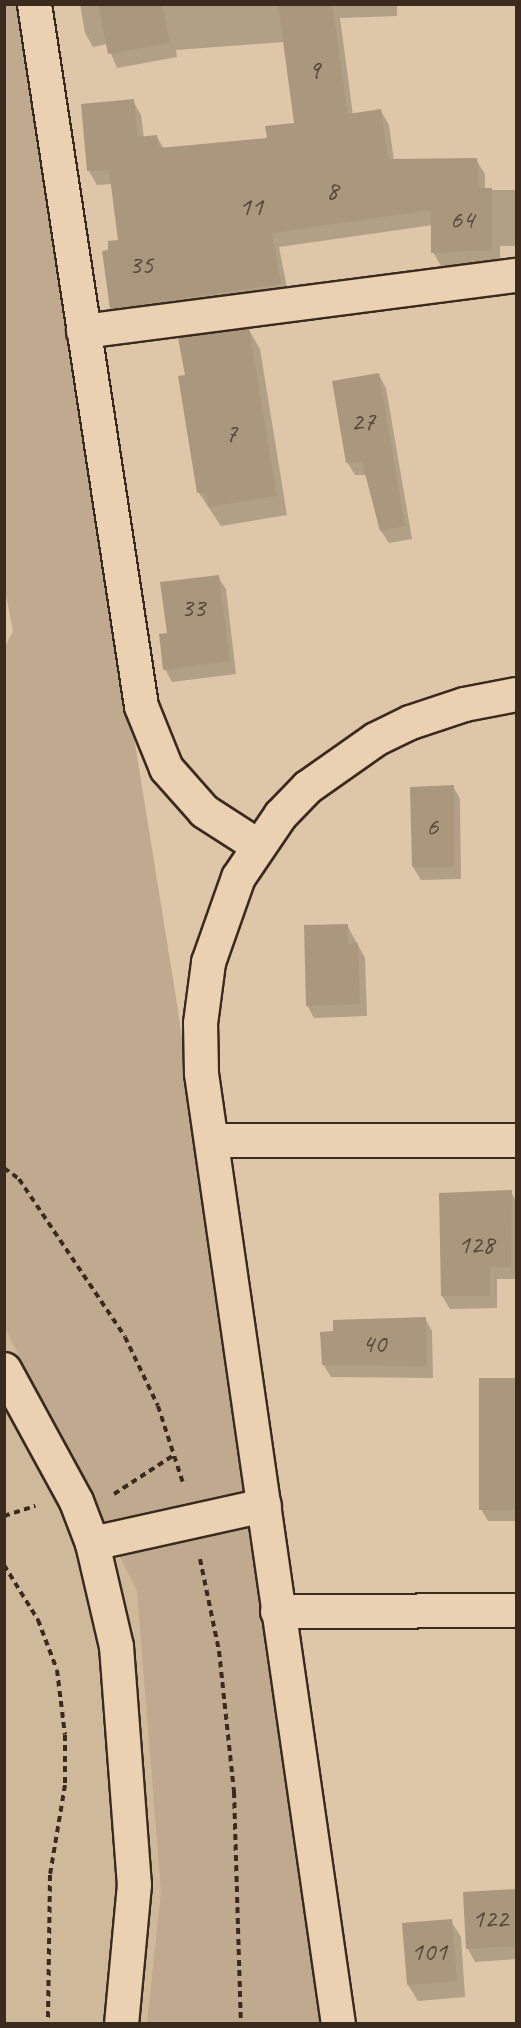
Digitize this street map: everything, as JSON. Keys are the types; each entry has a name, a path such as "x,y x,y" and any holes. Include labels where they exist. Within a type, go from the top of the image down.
{"street":[{"path":"34,4 141,706 151,738 166,768 204,810 257,845"},
{"path":"83,332 516,274"},
{"path":"338,2024 211,1140 200,1033 208,962 238,877 257,845 307,787 375,739 410,722 464,704 516,694"},
{"path":"211,1140 516,1140"},
{"path":"4,1369 67,1484 92,1543 116,1646 134,1884 121,2024"},
{"path":"92,1543 264,1505"},
{"path":"277,1611 516,1610"}],"path":[{"path":"4,1168 19,1179 125,1337 158,1406 186,1492"},
{"path":"111,1496 174,1455"},
{"path":"4,1516 37,1505"},
{"path":"199,1555 219,1652 234,1792 241,2024"},
{"path":"4,1565 38,1620 57,1670 65,1735 65,1785 50,1885 48,2024"}],"shaded area":[{"path":"16,4 178,1010 320,2023 147,2023 161,1892 137,1591 5,1328 4,648 13,631 4,585 4,5"},
{"path":"5,808 311,2023 5,2024"}],"building":[{"path":"98,4 162,4 170,43 108,54"},
{"path":"278,4 332,4 348,114 381,109 388,159 477,158 479,188 492,188 492,250 431,253 431,210 272,233 281,284 110,309 102,251 108,250 108,241 118,240 109,170 87,171 81,104 134,99 138,137 157,135 159,148 267,138 265,126 294,123"},
{"path":"249,328 277,496 208,507 206,492 197,493 178,376 185,375 178,338"},
{"path":"379,373 405,526 380,531 362,462 346,463 332,381"},
{"path":"219,575 230,661 163,670 159,634 167,633 160,582"},
{"path":"454,785 454,867 412,867 410,787"},
{"path":"348,924 348,944 358,943 360,1004 306,1006 304,925"},
{"path":"512,1190 511,1267 490,1267 490,1296 441,1296 439,1193"},
{"path":"426,1317 427,1366 322,1365 320,1332 333,1331 333,1320"},
{"path":"479,1378 516,1378 516,1510 479,1510"},
{"path":"516,1889 516,1946 466,1949 463,1892"},
{"path":"452,1919 457,1981 407,1985 402,1923"}]}
